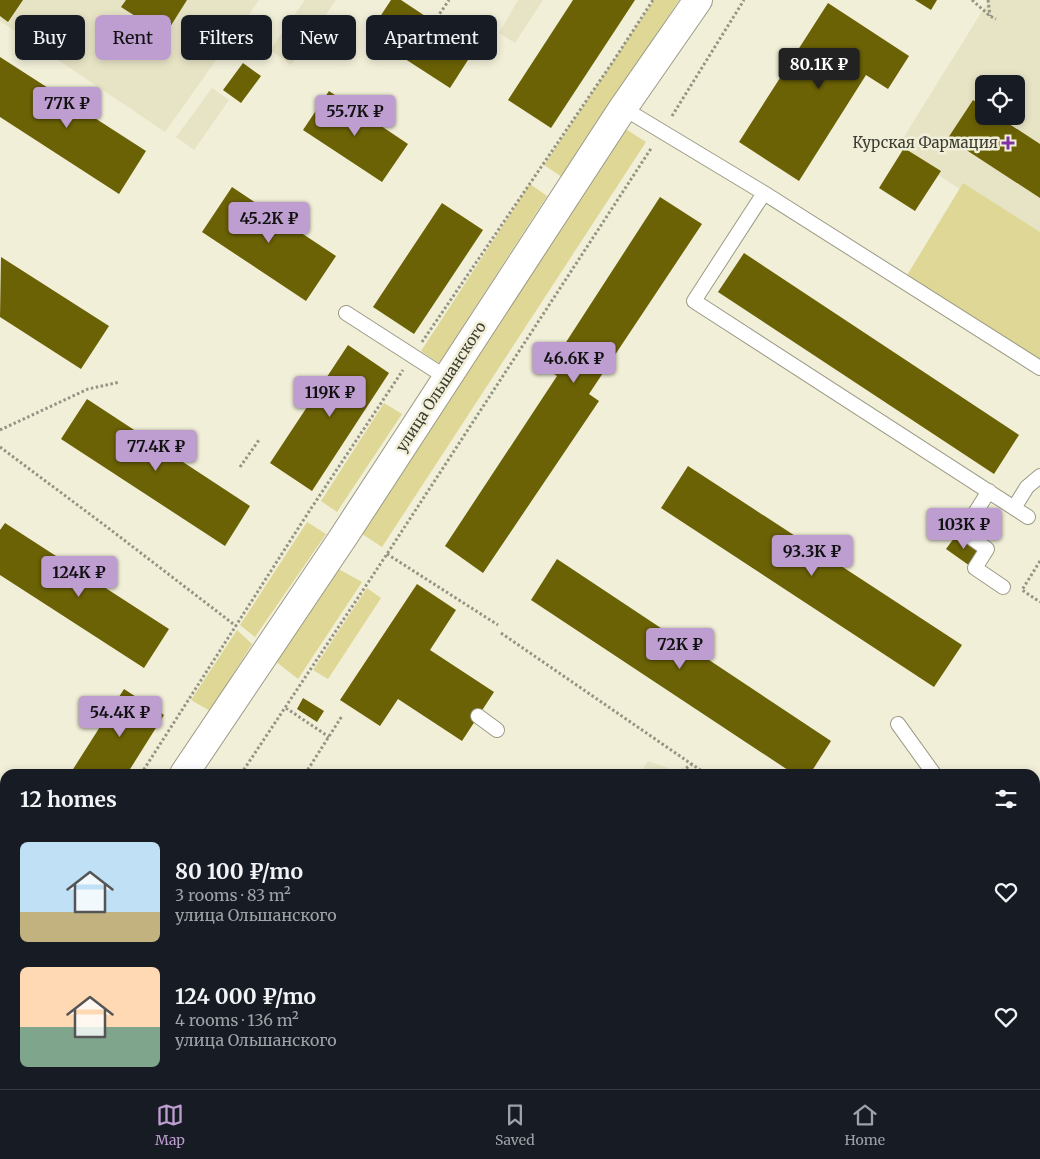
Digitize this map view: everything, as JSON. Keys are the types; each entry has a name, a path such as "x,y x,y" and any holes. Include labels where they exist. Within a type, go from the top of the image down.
{"street":[{"name":"улица Ольшанского","path":"187,769 344,536 623,108 698,0"}],"lane":[{"path":"623,108 764,193 1040,368"},
{"path":"764,193 694,301 1028,517"},
{"path":"346,313 448,378"},
{"path":"1014,508 1027,487 1040,476"},
{"path":"988,491 963,532 987,549 975,568 1003,587"},
{"path":"478,716 498,730"},
{"path":"898,724 930,769"}],"path":[{"path":"438,15 448,0"},
{"path":"144,769 412,355 608,68 652,0"},
{"path":"244,769 387,554 662,131 744,0"},
{"path":"972,0 996,19"},
{"path":"988,0 990,16"},
{"path":"0,430 88,389 120,382"},
{"path":"240,467 259,440"},
{"path":"0,447 236,626"},
{"path":"387,554 498,626"},
{"path":"1040,561 1022,590 1040,602"},
{"path":"501,633 699,769"},
{"path":"286,708 329,737"},
{"path":"308,769 342,716"},
{"path":"685,769 692,764"}],"shaded area":[{"path":"0,0 259,0 248,15 181,15 181,60 216,60 165,132 58,60 85,60 85,15 15,15 15,31 0,21"},
{"path":"305,0 336,0 326,15 294,15"},
{"path":"518,0 543,0 515,43 499,33"},
{"path":"654,0 679,0 562,177 544,165"},
{"path":"989,0 1040,0 1040,242 897,148"},
{"path":"282,33 282,59 272,51 272,47"},
{"path":"284,60 294,60 291,65"},
{"path":"212,88 229,100 194,150 176,137"},
{"path":"624,128 646,142 382,547 359,532"},
{"path":"963,183 1040,232 1040,362 906,277"},
{"path":"530,184 547,196 439,363 421,351"},
{"path":"384,403 402,414 337,512 321,501"},
{"path":"307,522 326,534 255,637 240,625"},
{"path":"335,567 362,582 298,679 274,660"},
{"path":"367,588 381,598 328,679 313,670"},
{"path":"237,630 252,644 210,711 191,700"},
{"path":"648,761 670,769 643,769"}],"building":[{"path":"0,0 23,0 8,22 0,16"},
{"path":"126,0 187,0 171,25 171,15 134,15 121,7"},
{"path":"391,0 401,0 424,15 381,15"},
{"path":"573,0 635,0 551,128 508,100"},
{"path":"915,0 937,0 931,10"},
{"path":"828,3 909,56 888,89 866,75 799,181 739,142"},
{"path":"0,57 146,151 119,194 0,117"},
{"path":"407,60 468,60 450,88"},
{"path":"243,63 261,76 241,103 223,90"},
{"path":"329,91 408,144 382,182 303,130"},
{"path":"973,100 975,101 975,125 1011,125 1040,144 1040,198 948,138"},
{"path":"904,148 941,171 915,211 879,188"},
{"path":"232,187 336,256 306,301 202,232"},
{"path":"660,197 702,224 589,394 599,401 483,573 445,546 557,376 548,370"},
{"path":"442,203 483,230 414,334 373,307"},
{"path":"744,253 1019,435 994,474 718,292"},
{"path":"1,257 109,326 81,369 0,317"},
{"path":"348,345 389,373 312,491 270,463"},
{"path":"87,399 250,506 225,546 61,439"},
{"path":"688,466 962,645 934,687 661,508"},
{"path":"5,523 169,629 144,668 0,575 0,530"},
{"path":"957,534 981,551 970,566 946,549"},
{"path":"557,559 831,741 813,769 786,769 531,600"},
{"path":"417,584 456,610 430,650 494,692 462,741 398,699 380,726 340,700"},
{"path":"124,689 164,715 130,769 73,769"},
{"path":"303,698 324,711 317,722 297,709"}],"place":[{"name":"Курская Фармация","path":"1008,143"}]}
